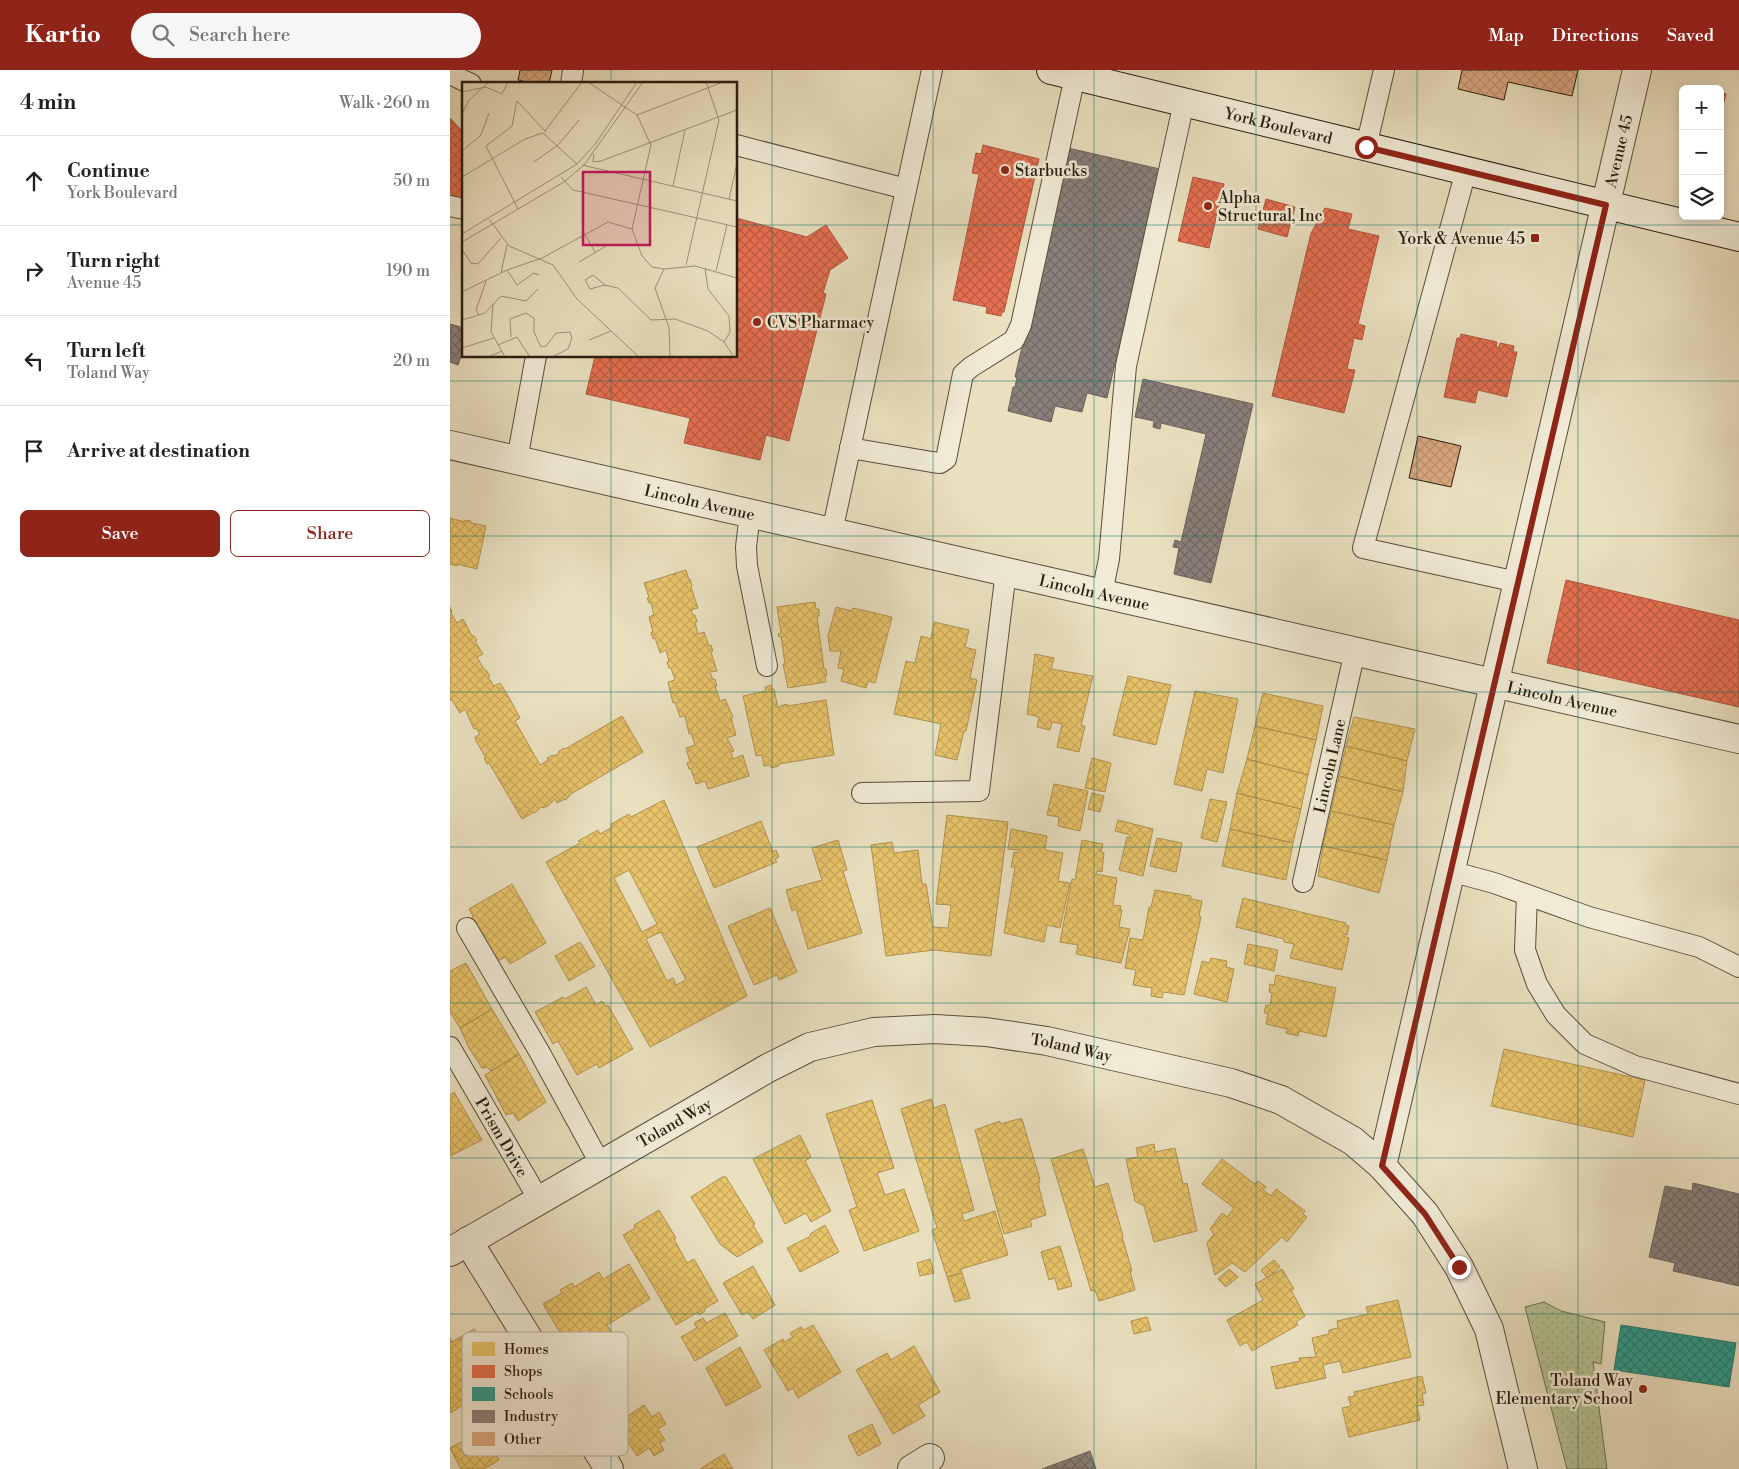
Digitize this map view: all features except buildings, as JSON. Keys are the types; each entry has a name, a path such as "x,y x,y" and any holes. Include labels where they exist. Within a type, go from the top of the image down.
{"street":[{"name":"Avenue 45","path":"1382,1166 1637,70"},
{"name":"York Boulevard","path":"1063,73 1739,237"},
{"name":"Lincoln Avenue","path":"450,445 1739,739"},
{"name":"Toland Way","path":"459,1246 768,1068 810,1047 874,1032 935,1029 986,1032 1047,1041 1231,1083 1281,1100 1353,1141 1382,1166 1425,1214 1459,1267 1489,1329 1523,1469"},
{"path":"459,1246 516,1332"},
{"path":"599,1456 608,1469"}],"lane":[{"path":"832,532 932,70"},
{"path":"1366,147 1384,70"},
{"path":"850,448 940,463 946,459 963,374 1014,340 1021,325 1063,73"},
{"path":"450,74 467,82"},
{"path":"1102,593 1108,558 1126,366 1184,102"},
{"path":"738,146 906,190"},
{"path":"1466,171 1362,548 1517,582"},
{"path":"516,460 536,358"},
{"path":"750,513 746,547 747,566 767,666"},
{"path":"862,793 979,791 1006,571"},
{"name":"Lincoln Lane","path":"1303,882 1355,651"},
{"path":"1450,872 1494,883 1589,917 1699,947 1739,967"},
{"path":"1527,895 1525,950 1537,984 1556,1014 1585,1044 1635,1066 1739,1094"},
{"path":"466,928 540,1053 601,1165"},
{"name":"Prism Drive","path":"450,1047 539,1200"}],"green space":[{"path":"1544,1302 1561,1311 1605,1322 1601,1364 1593,1362 1607,1469 1567,1469 1525,1307"}],"place":[{"name":"Starbucks","path":"1005,170"},
{"name":"Alpha Structural, Inc","path":"1208,206"},
{"name":"York & Avenue 45","path":"1535,238"},
{"name":"CVS Pharmacy","path":"757,322"},
{"name":"Toland Way Elementary School","path":"1643,1389"}],"route":[{"path":"1366,147 1606,205 1382,1166 1425,1214 1459,1267"}]}
